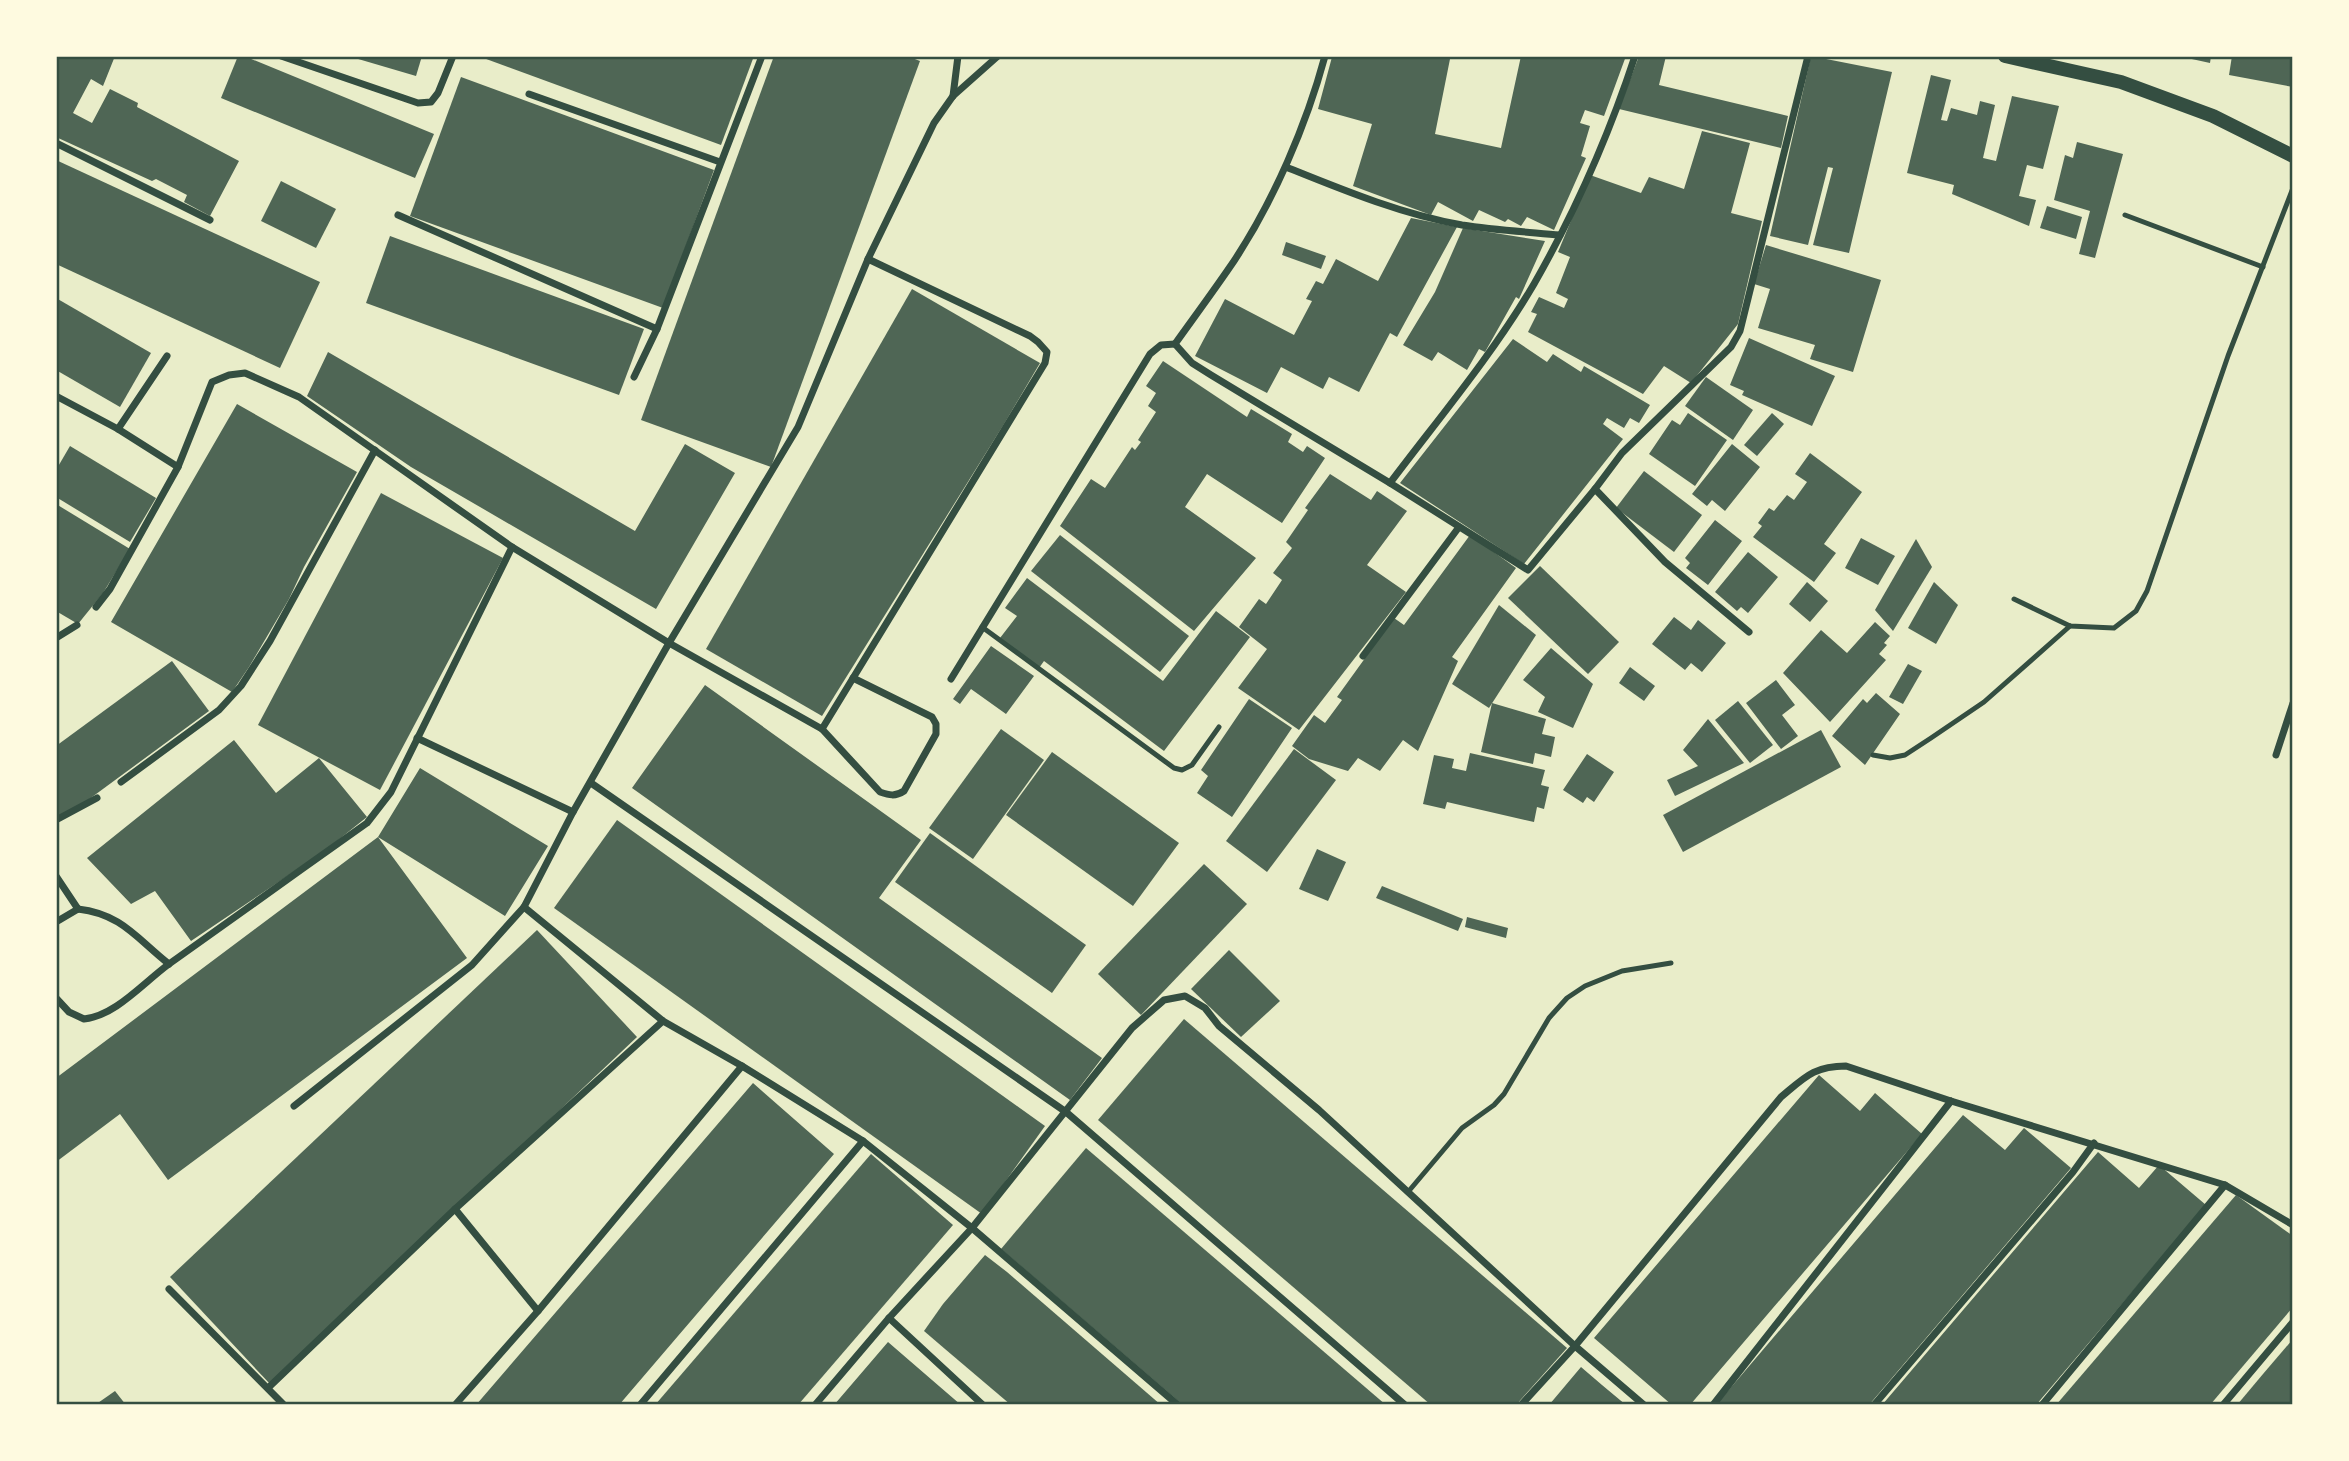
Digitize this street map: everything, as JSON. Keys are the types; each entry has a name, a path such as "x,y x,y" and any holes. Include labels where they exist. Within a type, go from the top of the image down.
{"main road":[{"path":"2005,56 2121,82 2213,117 2293,154"}],"street":[{"path":"281,56 418,103 431,102 438,93 453,56"},
{"path":"634,377 657,329 762,56"},
{"path":"953,96 958,56"},
{"path":"294,1107 472,965 524,907 573,812 669,643 798,427 868,259 934,123 953,96 998,56"},
{"path":"1175,344 1236,259 1286,167 1314,95 1325,56"},
{"path":"1390,483 1505,329 1534,285 1609,128 1635,56"},
{"path":"1175,344 1192,363 1528,570 1622,453 1731,347 1740,331 1808,56"},
{"path":"529,94 720,162"},
{"path":"56,143 209,220"},
{"path":"1286,167 1363,197 1420,215 1463,225 1560,235"},
{"path":"398,215 657,329"},
{"path":"822,729 1045,363 1046,352 1030,336 868,259"},
{"path":"951,679 1150,354 1161,345 1175,344"},
{"path":"118,429 167,356"},
{"path":"96,607 110,590 178,467 212,382 246,373 299,397 512,547 669,643 822,729 880,792 898,795 904,791 936,734 936,724 932,717 853,678"},
{"path":"56,396 118,429 178,467"},
{"path":"121,782 219,710 241,685 270,641 375,450"},
{"path":"1595,489 1665,562 1749,632"},
{"path":"1363,656 1459,527"},
{"path":"56,998 69,1012 83,1019 92,1018 120,1004 169,964 366,823 391,792 512,547"},
{"path":"56,638 77,625"},
{"path":"2276,755 2293,703"},
{"path":"417,738 573,812"},
{"path":"591,783 1066,1112 1405,1405"},
{"path":"56,820 97,798"},
{"path":"56,876 78,909"},
{"path":"524,907 663,1021 863,1141 972,1228 1178,1405"},
{"path":"56,922 78,909 96,912 122,923 169,964"},
{"path":"814,1405 972,1228 1132,1028 1164,1000 1185,996 1205,1008 1219,1026 1319,1110 1575,1346 1644,1405"},
{"path":"268,1388 455,1209 663,1021"},
{"path":"455,1405 538,1311 742,1066"},
{"path":"1521,1405 1575,1346 1781,1097 1810,1072 1828,1066 1846,1066 2225,1185 2293,1225"},
{"path":"1713,1405 1951,1101"},
{"path":"640,1405 863,1141"},
{"path":"1874,1405 2073,1172 2094,1143"},
{"path":"2042,1405 2225,1185"},
{"path":"455,1209 538,1311"},
{"path":"169,1289 284,1405"},
{"path":"889,1318 983,1405"},
{"path":"2223,1405 2293,1322"}],"lane":[{"path":"2014,599 2070,626 2114,628 2136,611 2147,591 2228,356 2293,188"},
{"path":"2125,215 2263,267"},
{"path":"1874,755 1890,758 1905,755 1931,738 1984,702 2070,626"},
{"path":"982,627 1174,768 1182,770 1192,765 1219,727"},
{"path":"1408,1192 1462,1128 1494,1105 1504,1094 1549,1018 1566,998 1585,986 1622,971 1671,963"}],"building":[{"path":"56,56 115,56 103,86 91,79 73,113 92,123 110,89 138,103 137,107 239,161 210,216 184,202 187,195 156,179 152,181 56,137"},
{"path":"238,56 244,56 434,134 415,178 221,98"},
{"path":"348,56 422,56 416,76"},
{"path":"478,56 754,56 721,145"},
{"path":"774,56 907,56 920,61 771,467 641,420"},
{"path":"1341,56 1438,56 1450,59 1435,134 1501,148 1521,56 1626,56 1604,116 1585,110 1580,123 1590,126 1581,156 1586,158 1554,230 1527,217 1521,226 1479,210 1473,221 1438,202 1431,215 1353,186 1372,124 1318,109 1332,57 1340,59"},
{"path":"1639,56 1666,56 1659,85 1788,116 1781,148 1619,109"},
{"path":"1811,56 1892,72 1849,253 1813,245 1833,168 1828,167 1808,245 1770,236"},
{"path":"2178,56 2211,56 2210,63"},
{"path":"2232,56 2293,56 2293,87 2229,75"},
{"path":"1931,75 1951,80 1941,120 1947,121 1951,108 1977,115 1980,101 1995,105 1983,158 1996,161 2012,96 2059,106 2043,169 2027,165 2019,196 2036,200 2029,226 1952,194 1954,185 1907,173"},
{"path":"461,77 714,170 663,308 410,216"},
{"path":"1702,131 1750,143 1731,213 1762,221 1738,324 1691,383 1664,366 1643,394 1528,332 1537,314 1531,312 1539,297 1564,308 1568,299 1556,293 1570,257 1558,252 1590,175 1641,193 1649,177 1684,189"},
{"path":"2077,142 2123,154 2095,258 2079,254 2090,211 2054,200 2065,155 2073,158"},
{"path":"56,160 320,282 280,368 56,264"},
{"path":"281,181 336,209 316,248 261,221"},
{"path":"2047,206 2082,217 2076,239 2040,228"},
{"path":"1411,218 1457,227 1397,337 1390,333 1359,392 1329,377 1323,389 1281,367 1267,393 1195,356 1225,299 1294,335 1312,301 1306,299 1316,281 1323,284 1336,259 1378,281"},
{"path":"1463,228 1545,241 1519,299 1516,297 1485,352 1479,349 1467,370 1438,352 1432,361 1403,345 1435,292"},
{"path":"390,236 644,329 619,395 366,303"},
{"path":"1286,242 1326,256 1321,269 1282,255"},
{"path":"1766,245 1881,280 1853,372 1810,359 1815,345 1758,328 1770,289 1754,284"},
{"path":"912,289 1040,363 822,716 706,649"},
{"path":"56,298 151,353 120,407 56,370"},
{"path":"1749,338 1835,376 1812,426 1742,395 1744,391 1730,385"},
{"path":"1513,339 1547,362 1553,354 1581,372 1584,366 1650,405 1639,423 1630,418 1624,428 1607,418 1603,424 1623,439 1524,564 1400,483"},
{"path":"328,352 635,531 685,444 735,473 656,609 411,467 307,396"},
{"path":"1163,361 1247,417 1251,409 1292,434 1288,442 1303,452 1307,446 1325,458 1282,523 1207,474 1185,507 1256,558 1194,631 1060,526 1091,479 1105,488 1132,447 1135,450 1141,442 1138,440 1156,412 1148,406 1156,393 1146,386"},
{"path":"1706,377 1753,410 1733,440 1685,406"},
{"path":"237,404 357,472 289,599 232,692 111,622"},
{"path":"1688,413 1727,440 1695,486 1649,454 1672,420 1680,425"},
{"path":"1772,413 1784,424 1757,456 1744,445"},
{"path":"1732,444 1760,467 1725,511 1712,500 1707,506 1692,494"},
{"path":"70,446 156,498 130,542 56,497 56,470"},
{"path":"1810,453 1862,492 1824,544 1836,553 1814,582 1753,537 1762,526 1758,523 1769,508 1774,511 1787,495 1794,500 1807,482 1795,474"},
{"path":"1644,471 1702,515 1674,552 1616,508"},
{"path":"1330,474 1371,500 1377,491 1407,511 1367,565 1406,592 1299,730 1238,688 1267,649 1239,627 1259,599 1266,604 1282,580 1273,573 1292,548 1286,542 1308,510 1305,508"},
{"path":"381,493 503,558 380,790 258,725"},
{"path":"56,504 130,549 103,593 78,624 56,611"},
{"path":"1715,520 1742,541 1708,585 1686,568 1690,563 1685,558"},
{"path":"1060,535 1189,636 1160,672 1031,571"},
{"path":"1470,535 1516,568 1452,657 1458,661 1418,751 1403,740 1380,771 1358,758 1348,771 1309,759 1292,746 1314,715 1325,723 1342,700 1337,697 1394,618 1404,625"},
{"path":"1861,538 1895,556 1878,585 1845,568"},
{"path":"1916,539 1932,567 1893,631 1875,610"},
{"path":"1748,552 1778,577 1748,613 1741,607 1737,611 1715,592"},
{"path":"1540,566 1619,642 1588,674 1508,598"},
{"path":"1027,578 1163,681 1216,611 1250,637 1164,751 1044,661 1039,668 1000,638 1017,616 1005,608"},
{"path":"1807,582 1828,601 1810,622 1789,604"},
{"path":"1934,582 1958,605 1936,644 1908,628"},
{"path":"1499,605 1536,635 1489,708 1452,684"},
{"path":"1674,617 1691,630 1698,620 1726,643 1702,672 1691,663 1685,670 1652,644"},
{"path":"1875,622 1890,636 1884,643 1887,645 1879,654 1886,660 1830,722 1783,673 1821,630 1847,653"},
{"path":"991,646 1034,676 1006,714 971,689 960,704 953,699"},
{"path":"1551,648 1593,684 1573,728 1538,712 1545,697 1523,680"},
{"path":"172,661 209,711 88,800 56,818 56,746"},
{"path":"1908,664 1922,671 1903,704 1889,697"},
{"path":"1630,667 1655,686 1644,701 1619,683"},
{"path":"1776,680 1795,705 1782,715 1798,736 1781,749 1746,703"},
{"path":"705,685 921,840 879,898 1102,1058 1070,1100 632,788"},
{"path":"1876,693 1900,714 1865,765 1832,736 1863,699 1867,703"},
{"path":"1249,699 1292,728 1232,817 1197,793 1208,776 1201,770"},
{"path":"1738,701 1773,745 1750,763 1715,720"},
{"path":"1492,703 1546,719 1542,734 1555,737 1551,757 1535,753 1533,764 1481,752"},
{"path":"1708,719 1744,763 1675,796 1667,780 1698,766 1683,750"},
{"path":"1001,729 1044,760 973,859 929,828"},
{"path":"1821,730 1841,767 1683,852 1663,815"},
{"path":"234,740 276,793 319,758 367,817 323,852 191,941 155,891 131,904 87,858"},
{"path":"1294,749 1336,780 1267,872 1226,841"},
{"path":"1052,752 1179,843 1133,906 1006,815"},
{"path":"1470,753 1545,770 1541,785 1549,787 1544,809 1537,807 1534,822 1447,802 1445,809 1423,804 1434,755 1454,759 1452,768 1466,771"},
{"path":"1587,754 1614,772 1594,802 1587,797 1583,803 1563,790"},
{"path":"420,768 548,846 505,916 378,837"},
{"path":"617,820 1045,1126 982,1214 554,908"},
{"path":"930,833 1086,945 1052,993 895,882"},
{"path":"378,837 467,958 168,1180 120,1114 56,1162 56,1078"},
{"path":"1317,849 1346,862 1328,901 1299,889"},
{"path":"1204,864 1247,904 1141,1015 1098,974"},
{"path":"1382,886 1463,919 1458,931 1376,898"},
{"path":"1467,917 1508,928 1506,938 1465,927"},
{"path":"537,930 637,1037 270,1384 170,1277"},
{"path":"1229,950 1280,1001 1241,1037 1191,989"},
{"path":"1184,1019 1567,1348 1516,1405 1431,1405 1098,1120"},
{"path":"1819,1075 1860,1111 1875,1093 1922,1134 1690,1405 1672,1405 1594,1338"},
{"path":"753,1083 834,1154 619,1405 476,1405"},
{"path":"1963,1115 2005,1150 2024,1128 2071,1168 1869,1405 1716,1405"},
{"path":"1086,1148 1386,1405 1183,1405 1001,1249"},
{"path":"2098,1152 2139,1188 2159,1165 2206,1205 2036,1405 1882,1405"},
{"path":"871,1154 953,1225 798,1405 655,1405"},
{"path":"2236,1195 2293,1236 2293,1307 2210,1405 2056,1405"},
{"path":"985,1255 1161,1405 1011,1405 945,1349 924,1331"},
{"path":"2293,1339 2293,1405 2237,1405 2263,1374"},
{"path":"888,1342 932,1380 961,1405 834,1405"},
{"path":"1581,1367 1602,1385 1626,1405 1549,1405"},
{"path":"115,1391 126,1405 95,1405"}]}
